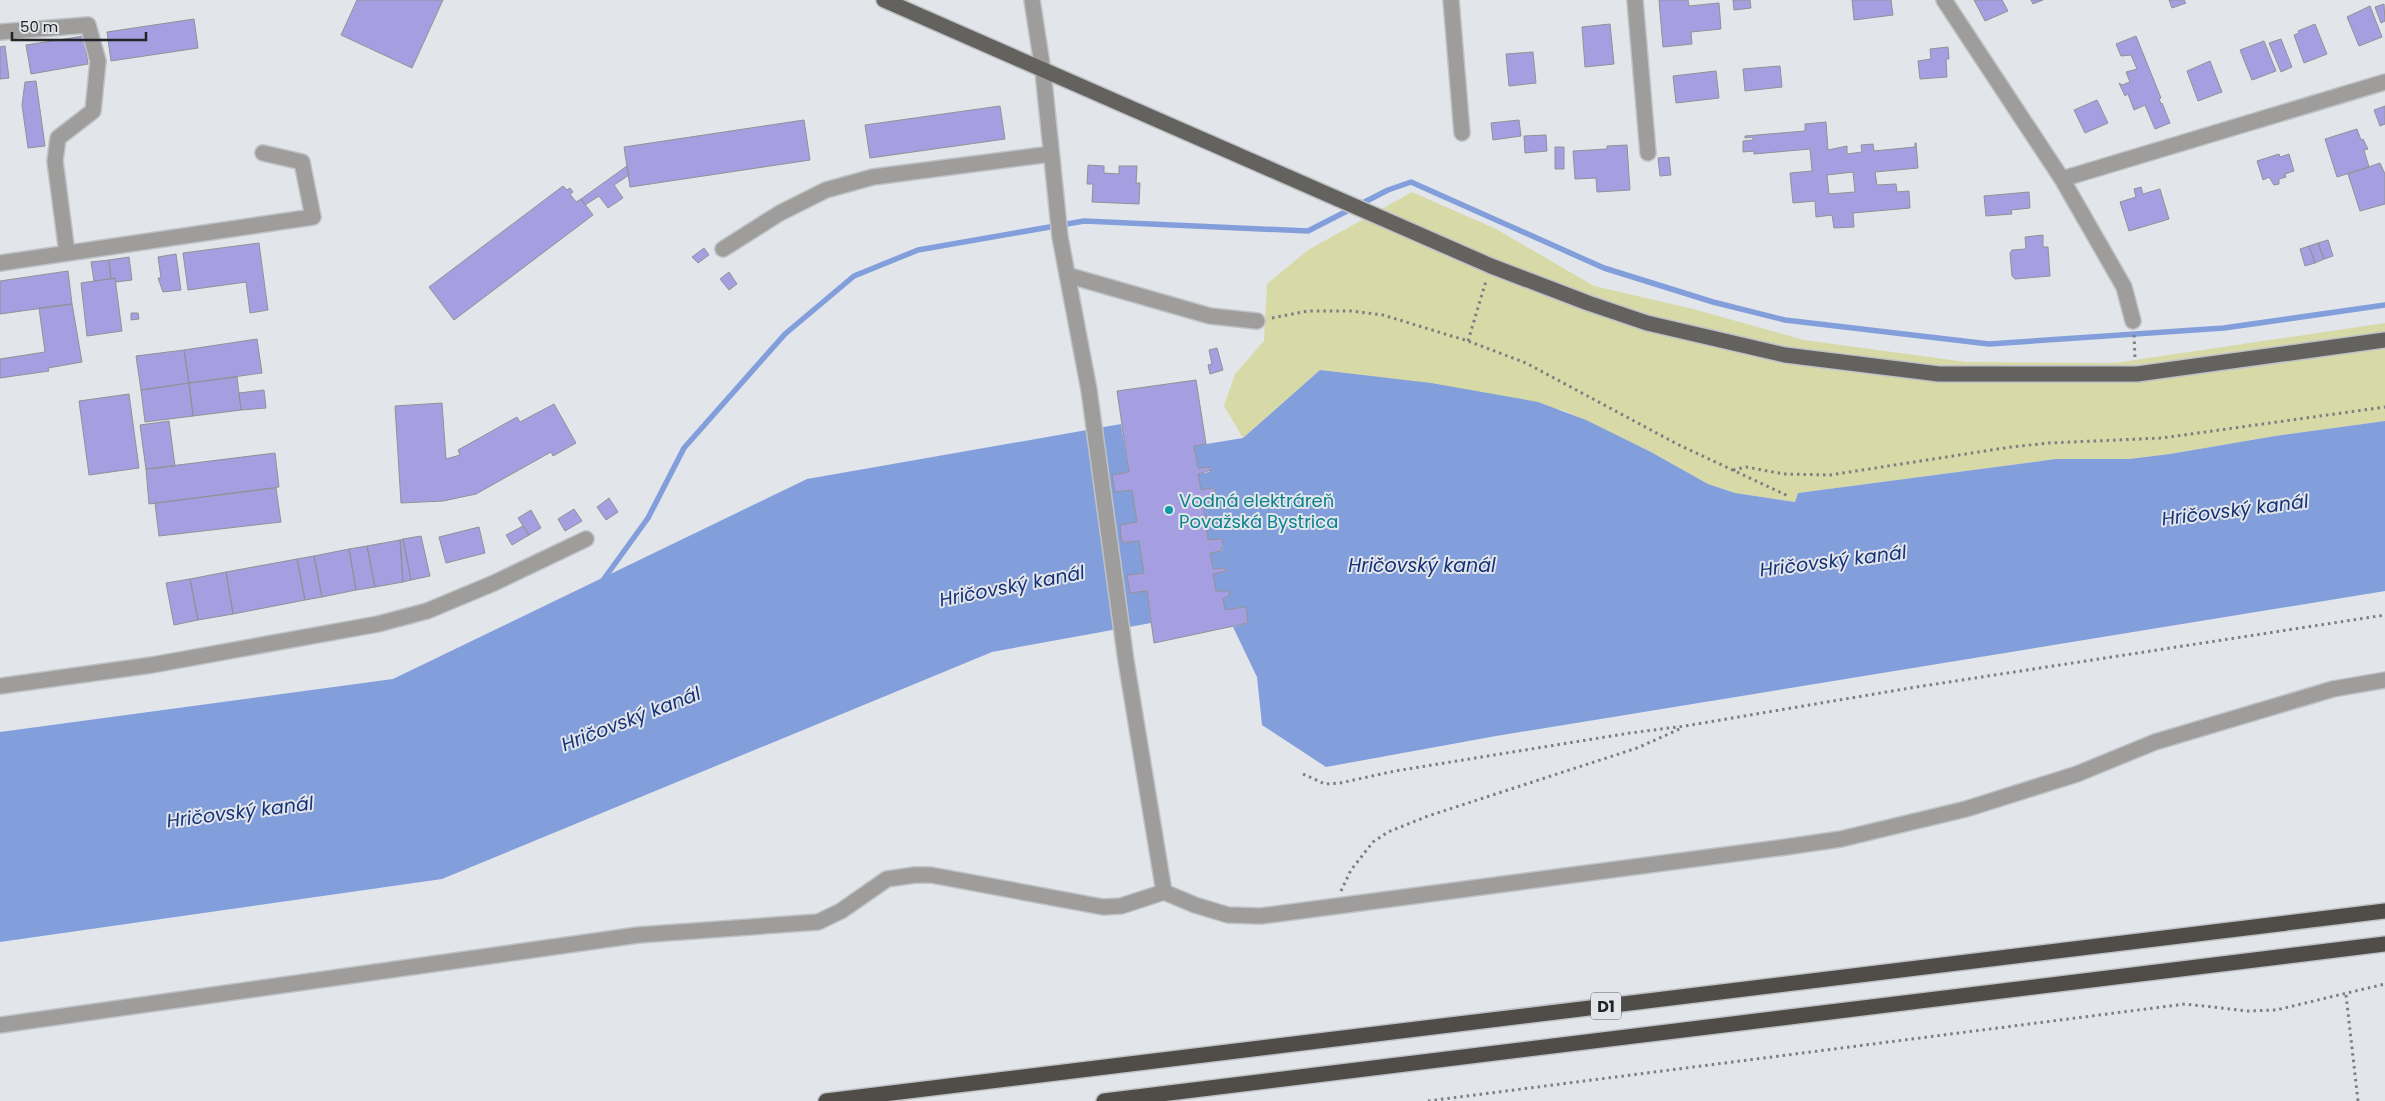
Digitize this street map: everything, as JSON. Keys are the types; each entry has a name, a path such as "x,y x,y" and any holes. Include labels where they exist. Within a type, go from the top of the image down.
{"highway":[{"name":"D1","path":"826,1101 2385,911"},
{"name":"D1","path":"1104,1101 2385,944"}],"main road":[{"path":"884,0 1491,266 1647,323 1784,355 1939,374 2137,374 2385,340"}],"street":[{"path":"1032,0 1043,71 1060,237 1090,390 1126,662 1164,892"},
{"path":"1451,0 1462,133"},
{"path":"1635,0 1648,153"},
{"path":"1944,0 2062,179 2124,287 2133,321"},
{"path":"0,32 88,25 98,61 93,111 58,138 55,161 67,253"},
{"path":"2062,179 2385,82"},
{"path":"0,263 313,217 302,162 263,153"},
{"path":"723,249 780,213 826,190 873,177 1051,154"},
{"path":"1068,276 1210,316 1258,321"},
{"path":"0,686 152,665 378,624 427,611 494,583 586,539"},
{"path":"0,1025 638,935 810,923 836,914 876,885 888,879 901,876 930,875 1103,907 1121,906 1164,892 1228,915 1261,916 1841,839 1966,809 2059,780 2154,742 2333,688 2385,680"}],"path":[{"path":"1468,341 1491,266"},
{"path":"1258,321 1308,310 1351,311 1383,315 1468,341 1526,364 1677,444 1788,496"},
{"path":"1733,470 1746,467 1784,474 1830,475 2011,447 2049,443 2162,438 2385,407"},
{"path":"1303,774 1325,784 1340,783 1395,771 1630,733 1685,726 1902,690 2385,615"},
{"path":"1335,907 1352,870 1373,842 1388,832 1428,816 1637,748 1685,726"},
{"path":"1428,1101 2185,1004 2258,1011 2276,1010 2346,995 2385,984"},
{"path":"2346,995 2358,1101"}],"green space":[{"path":"1412,192 1496,229 1594,286 1693,309 1804,340 1966,362 2115,363 2385,323 2385,421 2275,436 2170,454 2129,459 2056,459 1798,493 1795,502 1735,493 1708,484 1651,452 1563,410 1320,370 1243,438 1224,406 1235,374 1264,341 1267,284 1308,250"}],"water":[{"name":"Hričovský kanál","path":"1320,370 1431,383 1538,402 1586,420 1651,452 1708,484 1735,493 1795,502 1798,493 2056,459 2129,459 2170,454 2275,436 2385,421 2385,591 1496,736 1326,767 1262,725 1257,677 1233,627 1248,623 1246,608 1225,610 1223,599 1230,595 1229,591 1216,591 1213,574 1227,571 1224,568 1213,569 1210,553 1222,551 1223,541 1220,539 1208,540 1206,524 1216,523 1219,519 1205,519 1203,503 1214,501 1215,490 1212,488 1201,490 1198,474 1209,472 1211,468 1198,468 1194,446 1243,438"},
{"name":"Hričovský kanál","path":"1121,424 1129,472 1113,475 1116,492 1132,490 1137,522 1122,538 1123,543 1139,541 1144,573 1128,575 1130,593 1147,591 1151,623 992,652 442,879 0,942 0,732 393,679 807,479"}],"building":[{"path":"357,0 443,0 412,68 341,35"},
{"path":"1659,0 1688,0 1689,6 1719,3 1721,29 1691,32 1692,44 1663,47"},
{"path":"1733,0 1750,0 1751,8 1734,10"},
{"path":"1852,0 1891,0 1893,15 1854,20"},
{"path":"1974,0 2002,0 2008,11 1985,21"},
{"path":"2031,0 2043,0 2033,4"},
{"path":"2169,0 2184,0 2186,3 2172,8"},
{"path":"2384,4 2385,21 2381,23 2375,7"},
{"path":"2370,6 2382,37 2359,46 2347,17"},
{"path":"194,19 198,48 111,61 107,32"},
{"path":"1610,24 1614,64 1585,67 1582,27"},
{"path":"2315,24 2327,54 2304,63 2294,35 2299,33 2298,31"},
{"path":"84,36 88,64 31,74 26,45"},
{"path":"2136,36 2161,98 2159,99 2170,123 2155,129 2145,105 2134,110 2128,94 2125,96 2119,83 2122,85 2130,82 2126,72 2137,69 2131,55 2121,56 2116,44"},
{"path":"2281,39 2292,67 2281,72 2269,43"},
{"path":"2264,41 2276,71 2252,80 2240,50"},
{"path":"5,46 9,78 0,79 0,47"},
{"path":"1948,47 1949,59 1946,59 1947,77 1920,79 1918,61 1931,59 1930,49"},
{"path":"1533,52 1536,83 1509,86 1506,54"},
{"path":"2210,61 2222,92 2198,101 2187,71"},
{"path":"1780,66 1782,87 1745,91 1743,69"},
{"path":"1716,71 1719,98 1676,103 1673,76"},
{"path":"36,81 45,146 28,148 22,105 25,82"},
{"path":"2097,100 2108,123 2085,133 2074,110"},
{"path":"1000,106 1005,139 870,158 865,125"},
{"path":"2385,106 2385,124 2380,126 2374,110"},
{"path":"804,120 810,160 630,187 624,147"},
{"path":"1519,120 1521,136 1493,140 1491,123"},
{"path":"1826,122 1828,150 1847,146 1847,154 1862,152 1861,145 1873,144 1874,151 1915,147 1916,143 1918,168 1875,172 1877,185 1896,184 1897,192 1909,191 1910,208 1853,213 1854,227 1834,228 1832,215 1816,217 1815,201 1793,203 1790,173 1812,171 1810,149 1754,154 1754,151 1743,152 1743,141 1753,140 1753,137 1745,138 1745,136 1805,131 1805,124","holes":["1853,172 1855,192 1829,194 1827,175"]},
{"path":"2357,129 2361,140 2363,139 2368,149 2364,150 2369,167 2337,177 2325,139"},
{"path":"1546,135 1547,151 1525,153 1524,136"},
{"path":"1627,145 1630,190 1597,192 1596,178 1575,179 1573,151 1607,149 1607,146"},
{"path":"1555,147 1564,147 1564,169 1555,169"},
{"path":"2279,154 2280,157 2289,154 2294,171 2285,174 2286,177 2279,179 2279,184 2274,185 2269,177 2263,180 2257,161"},
{"path":"1669,157 1671,175 1660,176 1658,158"},
{"path":"2380,163 2385,174 2385,204 2360,211 2348,174"},
{"path":"1088,165 1104,166 1104,173 1119,174 1119,166 1137,166 1136,183 1140,183 1139,204 1092,202 1093,184 1087,184"},
{"path":"627,166 629,175 614,185 623,198 608,208 599,196 585,205 581,199"},
{"path":"563,186 567,190 570,188 573,192 570,194 576,202 581,199 593,215 454,320 429,287"},
{"path":"2141,187 2143,194 2160,189 2169,219 2129,231 2120,202 2136,197 2134,189"},
{"path":"2029,192 2030,208 2011,210 2012,214 1986,216 1984,196"},
{"path":"2043,235 2043,247 2048,247 2050,276 2015,279 2012,276 2010,253 2012,250 2026,249 2025,237"},
{"path":"2328,240 2333,256 2324,259 2318,243"},
{"path":"259,243 268,310 250,313 246,282 188,290 183,253"},
{"path":"2318,243 2324,259 2315,263 2309,246"},
{"path":"2309,246 2315,263 2305,266 2300,249"},
{"path":"704,248 709,255 698,263 692,257"},
{"path":"176,254 181,290 163,292 158,278 161,278 158,257"},
{"path":"129,257 132,280 116,282 115,278 111,279 109,260"},
{"path":"109,260 111,279 94,281 91,262"},
{"path":"68,271 72,304 0,314 0,281"},
{"path":"729,272 737,284 729,290 720,279"},
{"path":"115,278 122,331 87,336 81,283"},
{"path":"72,304 82,362 48,368 49,371 0,378 0,359 45,352 39,308"},
{"path":"131,313 138,313 139,319 131,320"},
{"path":"257,339 262,373 189,383 184,350"},
{"path":"1217,348 1223,370 1210,374 1208,365 1212,364 1209,350"},
{"path":"184,350 189,383 141,390 136,356"},
{"path":"237,377 241,410 193,416 189,383"},
{"name":"Vodná elektráreň Považská Bystrica","path":"1196,380 1206,444 1194,446 1198,468 1209,467 1211,470 1198,474 1201,490 1212,488 1215,490 1216,498 1214,501 1203,503 1205,519 1219,519 1216,523 1206,524 1208,540 1221,539 1223,541 1221,551 1210,553 1213,569 1225,568 1227,571 1213,574 1216,591 1229,591 1230,595 1223,599 1225,610 1246,608 1248,623 1154,643 1147,591 1130,593 1127,575 1144,573 1139,541 1123,543 1121,538 1120,525 1137,522 1132,490 1115,492 1112,475 1129,472 1117,391"},
{"path":"189,383 193,416 145,422 141,390"},
{"path":"264,390 266,408 241,410 239,393"},
{"path":"129,394 139,468 89,475 79,401"},
{"path":"442,403 446,459 460,455 458,450 517,417 520,422 554,404 576,443 553,456 551,452 476,494 443,501 401,503 395,406"},
{"path":"169,421 175,466 146,469 140,425"},
{"path":"275,453 279,487 149,504 146,469"},
{"path":"276,488 281,522 159,536 155,503"},
{"path":"609,498 618,512 606,520 597,507"},
{"path":"574,509 582,521 565,531 558,519"},
{"path":"531,510 541,528 529,535 518,518"},
{"path":"523,526 529,535 512,545 506,535"},
{"path":"479,527 485,553 446,563 439,537"},
{"path":"421,536 430,576 411,580 403,539"},
{"path":"403,539 411,580 403,582 400,540"},
{"path":"400,540 403,582 375,587 367,546"},
{"path":"367,546 375,587 356,590 349,549"},
{"path":"349,549 356,590 322,597 314,556"},
{"path":"314,556 322,597 305,600 297,559"},
{"path":"297,559 305,600 233,614 226,572"},
{"path":"226,572 233,614 198,620 190,579"},
{"path":"190,579 198,620 174,625 166,583"}],"waterway":[{"path":"601,583 648,518 684,448 785,334 854,276 918,250 1084,221 1308,231 1388,190 1411,182 1604,268 1713,302 1785,320 1989,344 2224,328 2385,305"}],"place":[{"name":"Vodná elektráreň Považská Bystrica","path":"1169,510"}]}
